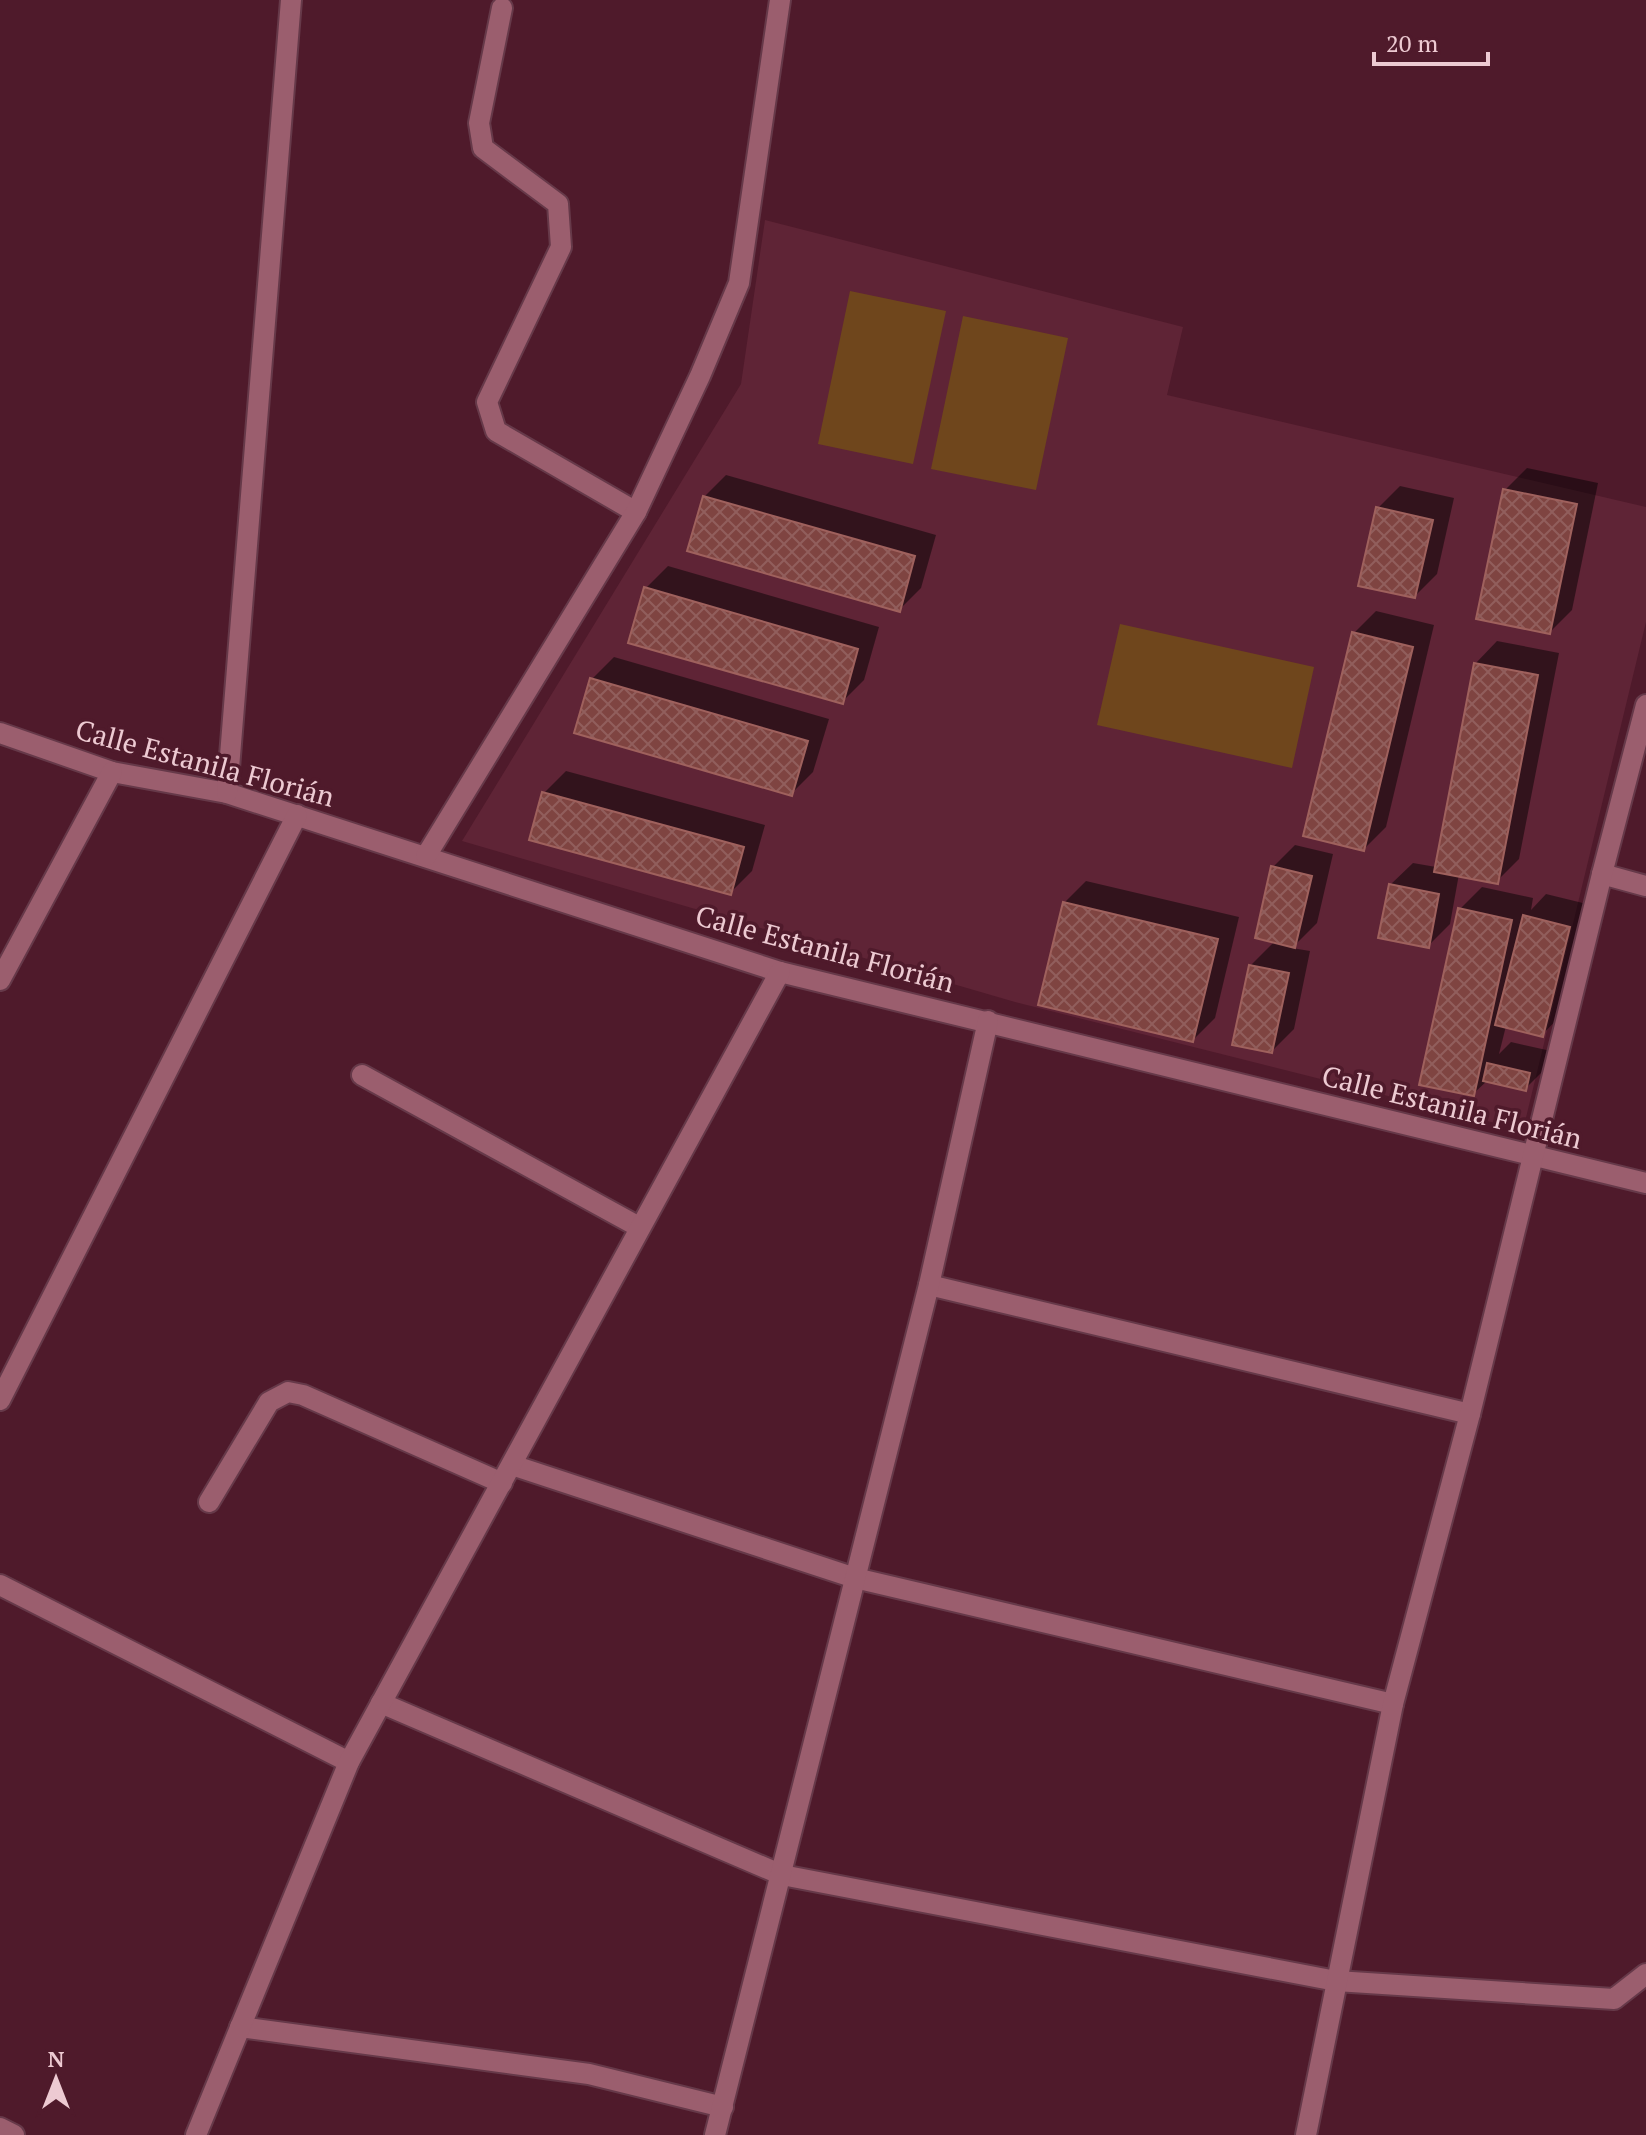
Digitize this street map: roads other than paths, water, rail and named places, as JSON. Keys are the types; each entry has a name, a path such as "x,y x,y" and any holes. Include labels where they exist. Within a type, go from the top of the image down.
{"street":[{"path":"227,793 291,0"},
{"path":"426,856 636,512 700,376 739,283 780,0"},
{"path":"502,8 479,123 483,148 558,204 561,247 487,402 496,431 636,512"},
{"path":"1306,2135 1393,1704 1470,1414 1646,705"},
{"name":"Calle Estanila Florián","path":"0,733 112,772 227,793 780,972 1646,1183"},
{"path":"0,980 112,772"},
{"path":"0,1400 297,815"},
{"path":"1602,874 1646,886"},
{"path":"196,2135 349,1762 780,972"},
{"path":"715,2135 929,1285 988,1021"},
{"path":"362,1075 639,1227"},
{"path":"929,1285 1470,1414"},
{"path":"209,1502 269,1402 288,1392 303,1395 507,1474 855,1578 1393,1704"},
{"path":"0,1585 349,1762"},
{"path":"381,1703 782,1875 1336,1981 1614,1999 1646,1974"},
{"path":"240,2027 589,2074 723,2107"},
{"path":"0,2128 14,2135"}]}
